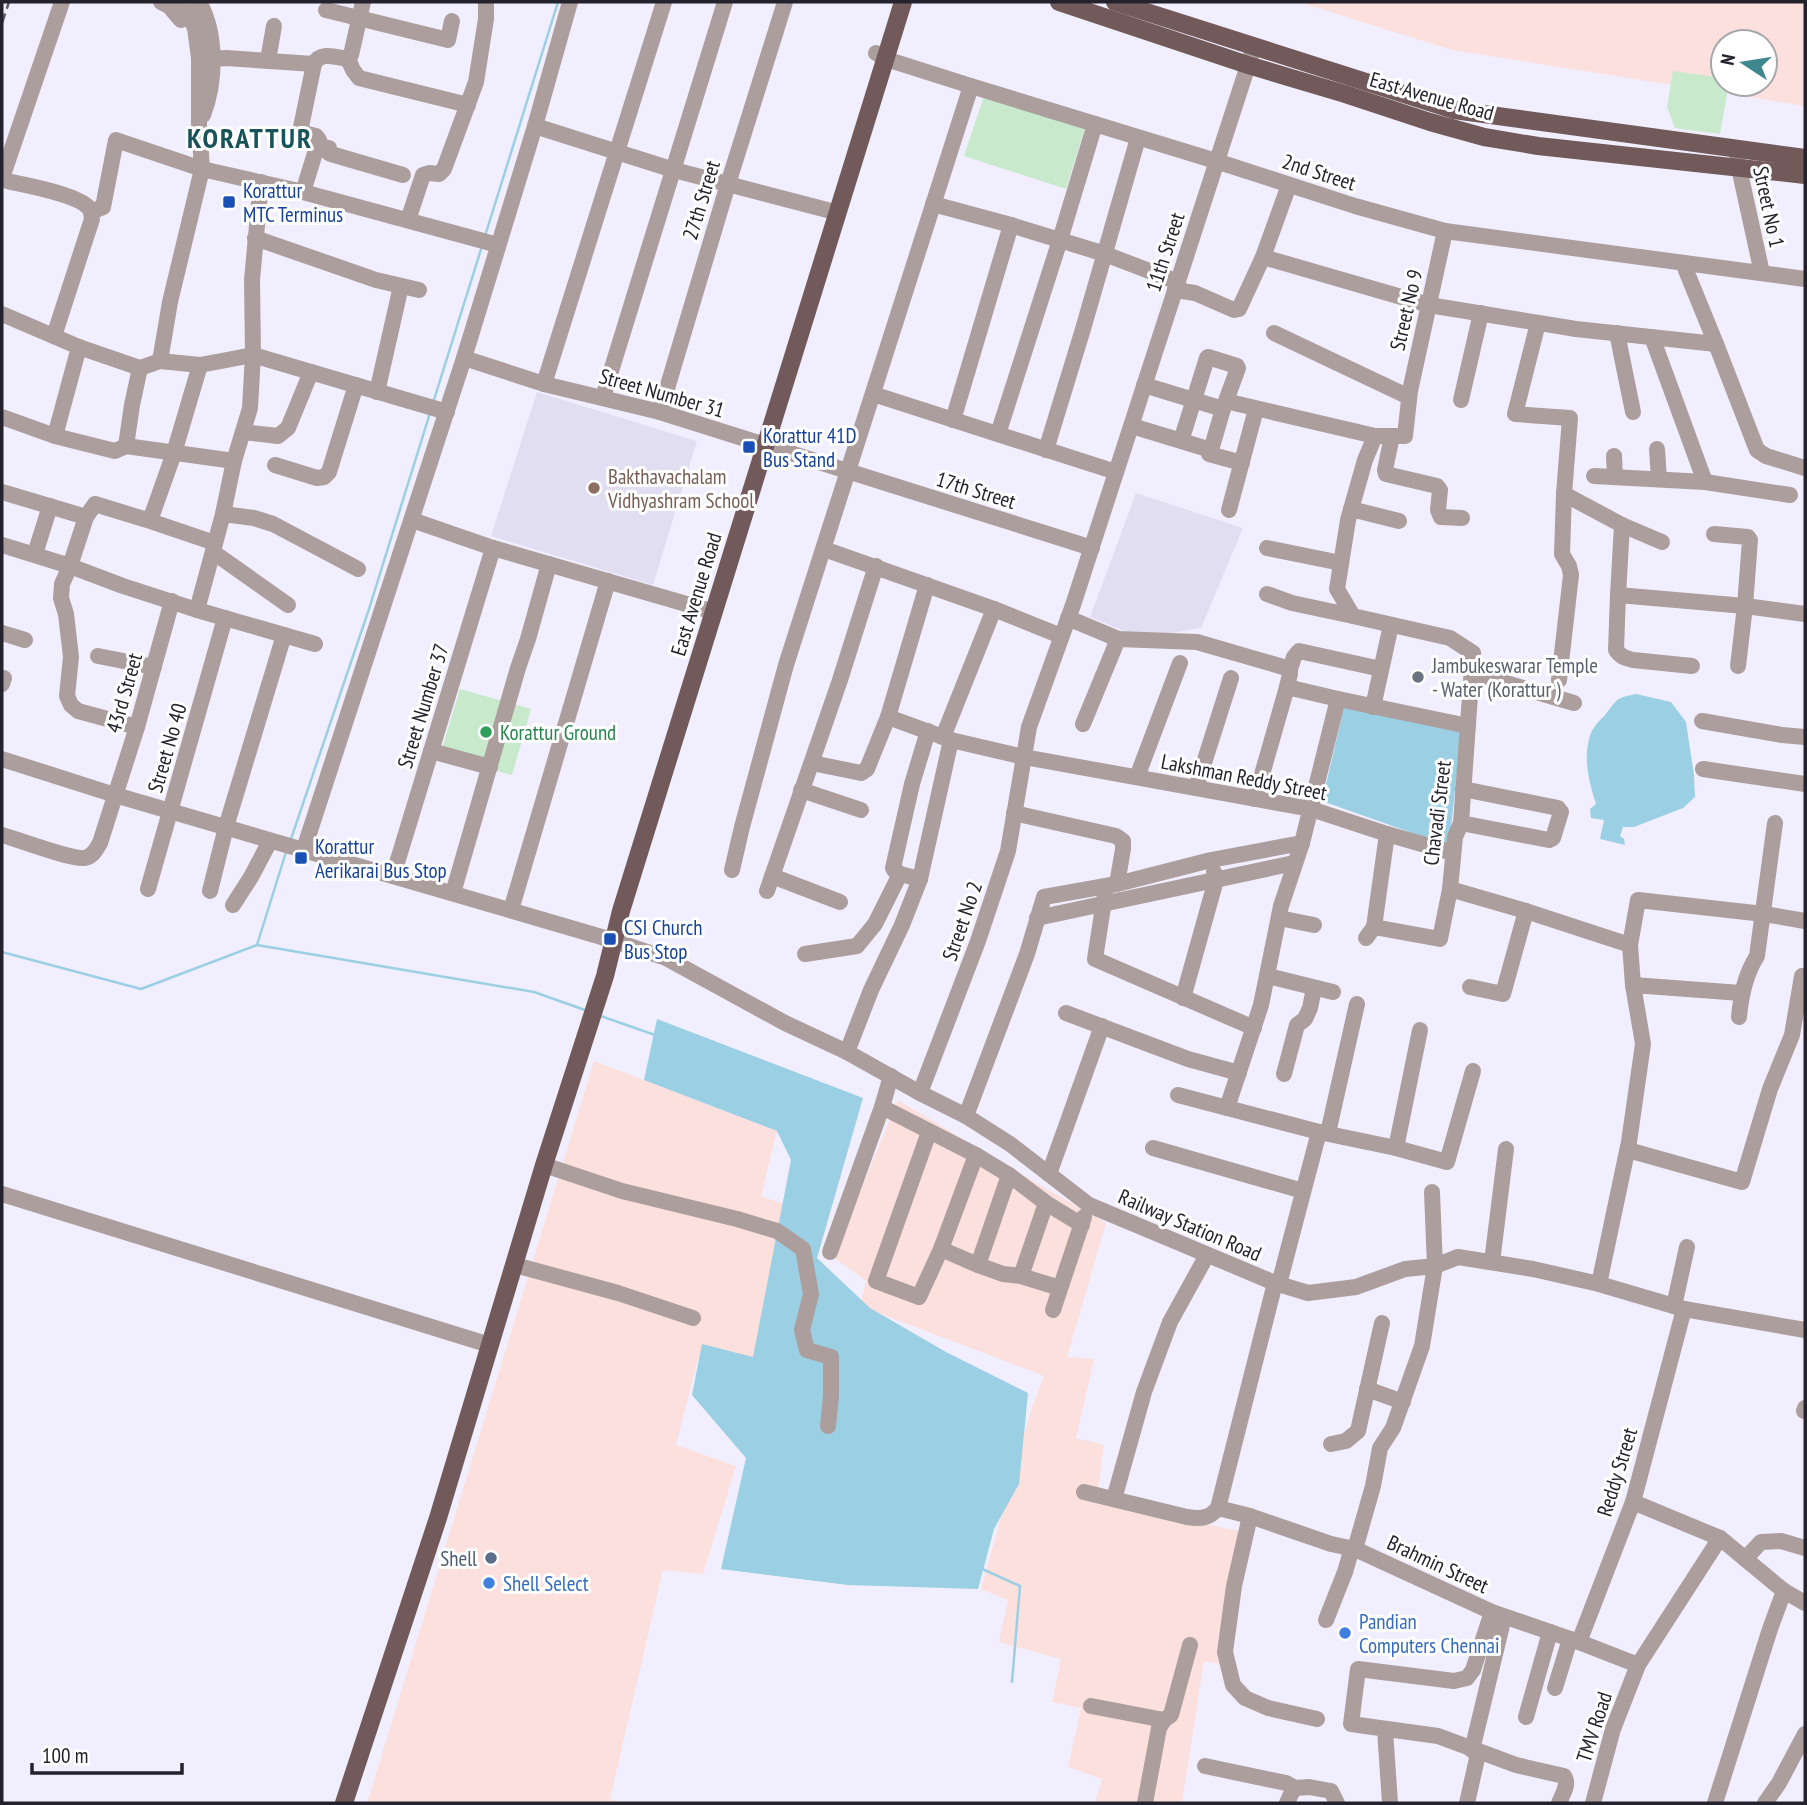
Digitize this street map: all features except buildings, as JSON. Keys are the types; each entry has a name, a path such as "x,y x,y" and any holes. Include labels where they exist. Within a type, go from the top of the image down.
{"main road":[{"name":"East Avenue Road","path":"581,1034 707,610 762,444 799,345 881,56 891,2"},
{"name":"East Avenue Road","path":"610,939 621,911 831,211 881,56 903,2"},
{"name":"East Avenue Road","path":"1059,2 1248,65 1484,137 1538,146 1805,175"},
{"name":"East Avenue Road","path":"1115,2 1454,110 1805,158"},
{"path":"344,1803 438,1518 485,1344 514,1265 581,1034"},
{"path":"333,1803 485,1344 581,1034"}],"street":[{"path":"54,336 92,212 71,198 2,179 62,2"},
{"path":"161,2 178,15 187,30 191,48 191,97 200,124"},
{"path":"160,360 170,302 202,169 199,58 195,28 186,9 178,2"},
{"path":"199,2 209,24 214,59"},
{"path":"200,124 210,97 217,43 212,2"},
{"path":"348,59 363,2"},
{"path":"408,220 423,176 429,173 439,174 444,169 468,105 476,82 486,19 486,2"},
{"path":"299,848 412,520 437,409 464,358 492,243 535,126 570,2"},
{"path":"544,384 664,2"},
{"path":"603,397 725,2"},
{"name":"27th Street","path":"660,412 785,2"},
{"path":"326,10 448,40 452,21"},
{"path":"268,60 274,26"},
{"name":"11th Street","path":"1068,618 1254,45"},
{"path":"303,192 319,140 316,136 304,132 301,127 316,58 321,56 348,59"},
{"name":"2nd Street","path":"881,56 1355,206 1445,231 1805,279"},
{"path":"214,59 314,64"},
{"path":"348,59 359,78 468,105"},
{"path":"732,870 786,665 971,86"},
{"path":"998,434 1095,124"},
{"path":"535,126 674,170 831,211"},
{"path":"1046,450 1138,138"},
{"path":"92,212 103,207 116,140 202,169 303,192 492,243"},
{"path":"317,146 329,148 331,154 403,175"},
{"name":"Street No 1","path":"1734,149 1762,273"},
{"path":"197,610 250,408 253,355 252,280 261,182"},
{"path":"933,204 1105,254 1237,310 1240,309 1263,257 1289,185"},
{"path":"953,420 1012,225"},
{"name":"Street No 9","path":"1392,436 1405,436 1409,397 1445,231"},
{"path":"255,238 366,276 419,290"},
{"path":"1263,257 1429,304 1576,329 1716,344"},
{"path":"1683,263 1757,450 1766,456 1805,468"},
{"path":"377,392 401,286"},
{"path":"1461,400 1481,313"},
{"path":"3,318 140,368 160,360 200,365 253,355 437,409"},
{"path":"1538,323 1515,414 1570,418 1563,494 1562,554 1571,575 1559,680"},
{"path":"1274,333 1409,397"},
{"path":"1618,334 1633,412"},
{"path":"1652,337 1705,482"},
{"path":"55,436 79,347"},
{"path":"1132,426 1181,441 1211,450 1228,406 1238,368 1208,357 1181,441"},
{"name":"Street Number 31","path":"464,358 544,384 660,412 848,472"},
{"path":"144,519 149,519 152,514 174,453 200,365"},
{"path":"126,446 140,368"},
{"path":"243,432 278,436 288,428 311,372"},
{"path":"1144,385 1194,400 1256,409 1375,436 1392,436 1386,474 1437,486 1440,490 1438,510 1441,517 1462,517"},
{"path":"275,465 317,478 324,477 329,472 356,386"},
{"path":"873,394 1116,472"},
{"path":"1229,510 1256,409"},
{"path":"2,417 55,436 115,452 126,446 234,461"},
{"path":"1353,616 1337,589 1351,509 1375,436"},
{"path":"1657,449 1659,479"},
{"path":"1209,454 1242,463"},
{"path":"1614,456 1615,477"},
{"name":"17th Street","path":"848,472 1092,548"},
{"path":"1594,477 1705,482 1790,495"},
{"path":"2,492 86,517"},
{"path":"1563,494 1622,525 1662,542"},
{"path":"137,727 78,711 67,696 71,657 66,614 61,598 62,584 86,517 95,504 144,519 214,548 288,605"},
{"path":"35,554 50,506"},
{"path":"1351,509 1399,521"},
{"path":"223,514 254,518 273,524 358,569"},
{"path":"412,520 493,548 707,610"},
{"path":"1622,525 1616,650 1624,658 1633,660 1692,666"},
{"path":"1714,534 1748,537 1750,540 1738,666"},
{"path":"2,545 197,610 315,644"},
{"name":"Street Number 37","path":"393,876 493,548"},
{"path":"1267,548 1341,563"},
{"path":"824,550 927,584 1061,636"},
{"path":"453,893 549,564"},
{"path":"840,902 770,883 841,680 876,566"},
{"path":"511,910 608,581"},
{"path":"812,763 852,772 863,772 867,769 888,718 927,584"},
{"name":"Chavadi Street","path":"1267,594 1292,603 1450,638 1474,653 1461,823 1455,837 1450,889 1630,945"},
{"path":"1618,595 1805,614"},
{"name":"43rd Street","path":"2,835 71,856 84,858 93,854 100,843 137,727 172,601"},
{"path":"920,879 901,874 893,867 912,784 941,736 994,609"},
{"name":"Street No 40","path":"148,889 225,618"},
{"path":"1068,618 1118,639 1197,642 1290,669"},
{"name":"Street No 2","path":"920,1093 1008,851 1028,727 1068,618"},
{"path":"1373,707 1391,625"},
{"path":"2,632 25,639"},
{"path":"210,891 226,827 284,635"},
{"path":"1083,724 1118,639"},
{"path":"1255,799 1294,657 1299,652 1381,669"},
{"path":"98,656 154,667"},
{"path":"1137,778 1180,663"},
{"path":"1472,673 1574,703"},
{"path":"1196,788 1231,678"},
{"path":"1287,687 1468,726"},
{"path":"1227,1108 1254,1028 1268,976 1279,918 1302,844 1338,699"},
{"name":"Lakshman Reddy Street","path":"888,718 941,736 1024,757 1311,808 1453,853"},
{"path":"1702,721 1805,737"},
{"path":"847,1052 920,879 941,736"},
{"path":"431,751 490,767"},
{"name":"Railway Station Road","path":"2,759 115,795 610,939 666,958 785,1023 847,1052 967,1116 1010,1144 1089,1205 1277,1284 1308,1293 1356,1287 1405,1269 1434,1266 1458,1257 1599,1284 1679,1308 1805,1330"},
{"path":"1703,769 1805,784"},
{"path":"1461,823 1549,840 1553,838 1561,812 1558,808 1463,789"},
{"path":"801,790 861,810"},
{"path":"1014,813 1116,836 1123,841 1123,849 1104,904 1095,959 1254,1028"},
{"path":"1739,1017 1741,993 1757,956 1775,823"},
{"path":"1387,834 1370,932 1440,939 1450,889"},
{"path":"233,905 261,858 267,839"},
{"path":"967,1116 1027,954 1044,897 1211,860 1302,844"},
{"path":"1184,998 1216,880 1211,860"},
{"path":"1037,918 1294,863"},
{"path":"805,954 857,946 875,924 901,874"},
{"path":"1599,1284 1628,1150 1643,1044 1633,985 1630,945 1638,901 1805,921"},
{"path":"1470,987 1503,994 1526,911"},
{"path":"1279,918 1314,925"},
{"path":"1268,976 1333,992"},
{"path":"1628,1150 1742,1182 1770,1089 1792,1035 1802,976"},
{"path":"1633,985 1741,993"},
{"path":"1284,1074 1297,1026 1305,1019 1314,988"},
{"path":"1084,1492 1201,1519 1212,1515 1218,1508 1277,1284 1323,1132 1357,1004"},
{"path":"1066,1013 1188,1059 1239,1073"},
{"path":"1049,1174 1102,1026"},
{"path":"1396,1148 1420,1030"},
{"path":"1178,1095 1447,1162 1473,1071"},
{"path":"830,1252 891,1076"},
{"path":"882,1107 976,1155 1082,1224"},
{"path":"929,1132 876,1281 919,1297 941,1249 976,1155"},
{"path":"1153,1148 1303,1191"},
{"path":"1492,1262 1506,1149"},
{"path":"544,1166 622,1191 777,1231 803,1249 811,1294 802,1330 807,1350 831,1357 828,1426"},
{"path":"978,1265 1009,1175"},
{"path":"1326,1620 1354,1548 1373,1486 1380,1448 1393,1428 1422,1346 1434,1266 1432,1192"},
{"path":"2,1194 485,1344"},
{"path":"1021,1276 1046,1203"},
{"path":"1053,1310 1089,1205"},
{"name":"Reddy Street","path":"1555,1688 1633,1502 1679,1308 1687,1247"},
{"path":"941,1249 1003,1274 1021,1276 1060,1288"},
{"path":"1114,1499 1144,1392 1170,1322 1207,1255"},
{"path":"514,1265 618,1293 693,1318"},
{"path":"1331,1444 1346,1441 1358,1431 1382,1323"},
{"path":"1367,1389 1403,1402"},
{"path":"1633,1502 1720,1538 1784,1591 1805,1603"},
{"name":"Brahmin Street","path":"1218,1508 1331,1544 1354,1548 1498,1614 1638,1665"},
{"path":"1250,1516 1234,1586 1225,1652 1233,1685 1245,1698 1268,1708 1317,1720"},
{"name":"TMV Road","path":"1593,1803 1613,1729 1638,1665 1720,1538"},
{"path":"1745,1559 1761,1542 1802,1541"},
{"path":"1715,1803 1784,1591"},
{"path":"1498,1614 1467,1678 1454,1681 1358,1669 1351,1724 1438,1736 1516,1765 1564,1776 1567,1780 1559,1803"},
{"path":"1472,1749 1498,1614"},
{"path":"1526,1717 1550,1632"},
{"path":"1145,1803 1159,1728 1171,1714 1190,1645"},
{"path":"1091,1706 1164,1720"},
{"path":"1385,1730 1390,1803"},
{"path":"1765,1803 1805,1734"},
{"path":"1467,1803 1478,1754 1472,1749"},
{"path":"1205,1766 1286,1783 1296,1788 1309,1787 1331,1791 1336,1803"},
{"path":"1287,1803 1296,1788"}],"shaded area":[{"path":"1298,2 1805,2 1805,106 1755,98 1779,98 1779,28 1709,28 1709,91 1452,50"},
{"name":"Bakthavachalam Vidhyashram School","path":"537,392 697,441 653,585 491,536"},
{"path":"1136,493 1243,528 1201,628 1141,638 1090,617"},
{"path":"594,1061 777,1131 761,1196 804,1212 752,1375 698,1359 676,1445 736,1466 703,1574 663,1570 610,1799 623,1803 367,1803"},
{"path":"898,1100 1106,1223 1067,1357 1094,1359 1076,1438 1104,1445 1096,1502 1239,1531 1221,1664 1204,1661 1182,1803 1095,1803 1102,1779 1068,1767 1081,1708 1052,1702 1061,1659 999,1642 1008,1600 981,1589 1031,1410 1044,1376 860,1306 866,1281 833,1257"}],"green space":[{"path":"1673,71 1709,76 1709,98 1726,98 1720,134 1675,128 1667,107"},
{"path":"984,96 1085,128 1066,189 964,156"},
{"name":"Korattur Ground","path":"460,689 531,709 512,775 440,755"}],"water":[{"path":"1636,694 1671,702 1686,722 1695,797 1683,808 1634,827 1623,827 1620,836 1625,845 1600,839 1604,820 1591,818 1590,809 1596,804 1589,778 1587,751 1592,730 1615,702"},
{"path":"1346,699 1462,726 1449,846 1322,801"},
{"path":"657,1019 863,1098 817,1258 870,1308 946,1352 1028,1393 1019,1484 994,1529 978,1589 848,1585 721,1569 746,1458 692,1395 702,1344 753,1357 791,1160 777,1131 644,1080"}],"waterway":[{"path":"485,236 558,2"},
{"path":"433,403 482,246"},
{"path":"291,839 369,609 430,413"},
{"path":"257,945 286,852"},
{"path":"2,952 141,989 257,945 534,992 585,1010"},
{"path":"598,1015 655,1035"},
{"path":"980,1568 1020,1586 1012,1682"}],"railway":[{"path":"2,23 9,2"}],"place":[{"name":"Korattur MTC Terminus","path":"229,202"},
{"name":"Korattur 41D Bus Stand","path":"749,447"},
{"name":"Bakthavachalam Vidhyashram School","path":"594,488"},
{"name":"Jambukeswarar Temple - Water (Korattur )","path":"1418,677"},
{"name":"Korattur Ground","path":"486,732"},
{"name":"Korattur Aerikarai Bus Stop","path":"301,858"},
{"name":"CSI Church Bus Stop","path":"610,939"},
{"name":"Shell","path":"491,1558"},
{"name":"Shell Select","path":"489,1583"},
{"name":"Pandian Computers Chennai","path":"1345,1633"}],"district":[{"name":"KORATTUR","path":"250,137"}]}
